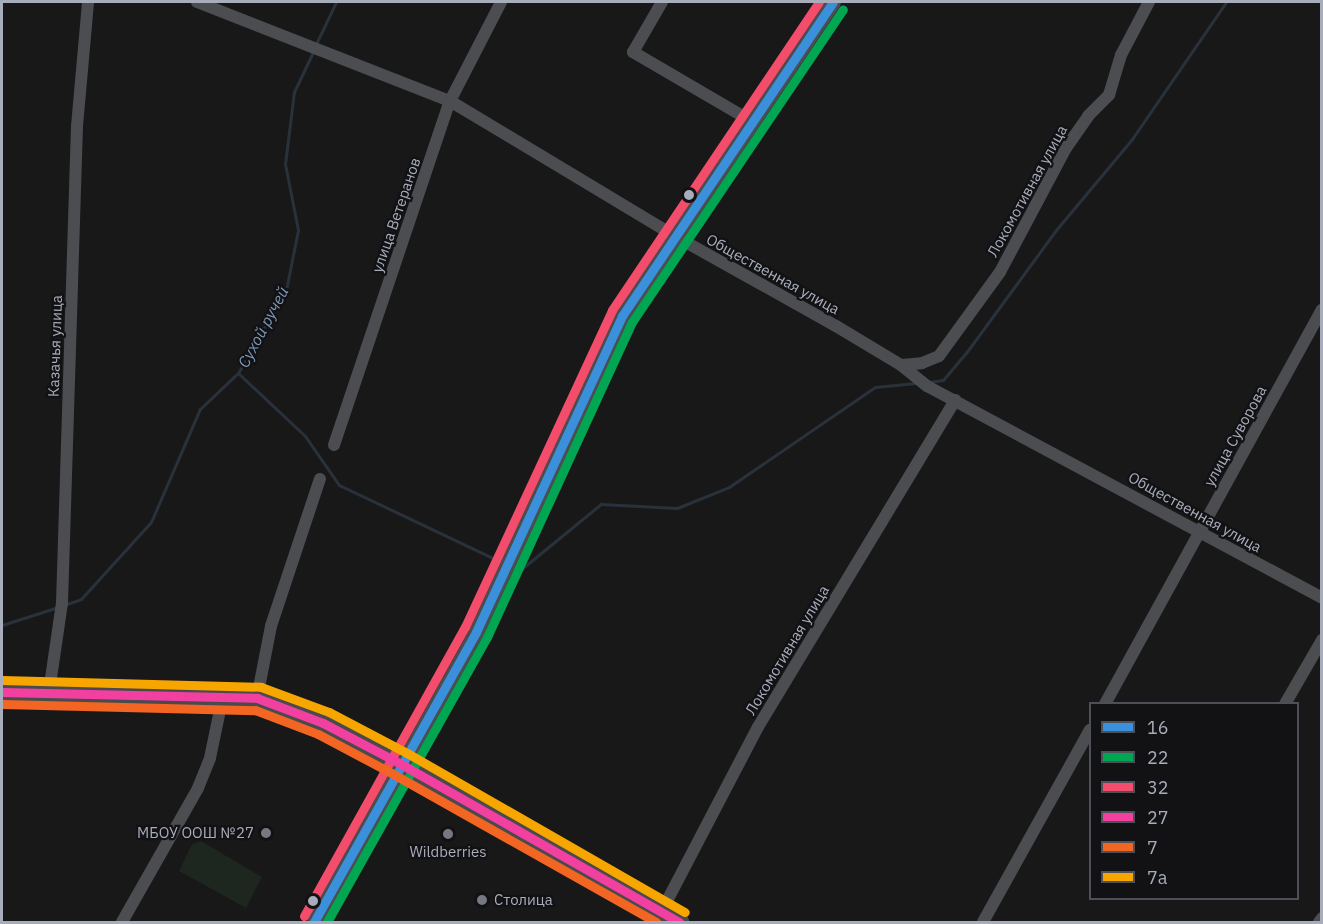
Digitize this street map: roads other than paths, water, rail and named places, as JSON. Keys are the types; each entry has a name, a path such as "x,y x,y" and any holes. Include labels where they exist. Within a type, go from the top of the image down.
{"main road":[{"path":"2,692 257,698 323,723 401,764 658,917 680,922"}],"street":[{"name":"Казачья улица","path":"49,692 62,603 77,126 88,2"},
{"name":"Общественная улица","path":"197,2 450,101 673,235 901,365 927,386 1322,598"},
{"name":"улица Ветеранов","path":"334,445 450,101 501,2"},
{"path":"662,2 633,52 753,122"},
{"path":"314,922 509,566 622,316 673,235 753,122 833,2"},
{"name":"Локомотивная улица","path":"901,365 922,363 939,356 1000,272 1066,148 1088,116 1109,95 1121,55 1149,2"},
{"name":"улица Суворова","path":"1106,702 1322,310"},
{"name":"Локомотивная улица","path":"658,917 758,727 955,400"},
{"path":"257,698 271,626 320,479"},
{"path":"1286,702 1322,640"},
{"path":"122,922 198,788 210,758 223,696"},
{"path":"983,922 1089,732"},
{"path":"1319,922 1322,918"}],"waterway":[{"name":"Сухой ручей","path":"315,46 336,2"},
{"path":"929,382 943,380 966,353 1056,230 1132,139 1226,2"},
{"name":"Сухой ручей","path":"64,605 81,599 151,522 200,409 238,373 286,290 298,230 285,164 294,92 313,52"},
{"path":"238,373 305,436 339,485 503,563"},
{"path":"512,567 519,571 601,504 677,508 729,487 875,387 916,383"},
{"name":"Сухой ручей","path":"2,625 58,607"}],"place":[{"name":"МБОУ ООШ №27","path":"266,833"},
{"name":"Wildberries","path":"448,834"},
{"name":"Столица","path":"482,900"}]}
